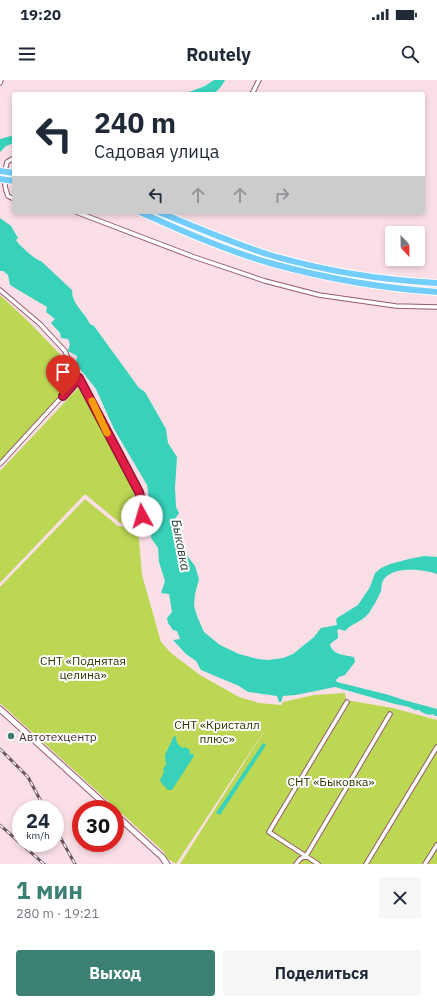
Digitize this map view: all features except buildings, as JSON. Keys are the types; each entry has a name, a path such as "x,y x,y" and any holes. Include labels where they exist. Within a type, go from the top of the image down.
{"main road":[{"path":"0,171 12,173"},
{"path":"0,179 12,181"},
{"path":"144,214 185,232 268,262 346,281 405,290 437,292"},
{"path":"164,214 234,243 270,255 349,273 412,282 437,283"},
{"path":"0,709 100,800"},
{"path":"124,822 158,853 167,864"}],"street":[{"path":"253,92 259,80"},
{"path":"12,159 7,162 4,175 5,187 8,196 12,198"},
{"path":"0,187 5,187"},
{"path":"81,214 194,257 264,281 319,295 396,306 437,307"},
{"path":"0,290 40,324 65,351 139,492 142,503 141,526"},
{"path":"0,464 79,378"},
{"path":"318,864 269,832 347,702"},
{"path":"296,864 300,858 306,856 390,714"},
{"path":"366,864 437,747"},
{"path":"425,864 437,845"}],"green space":[{"path":"0,295 60,354 72,383 0,461"},
{"path":"80,386 132,486 138,510 138,525 120,523 85,494 0,583 0,471"},
{"path":"85,499 118,526 138,528 142,575 161,642 171,653 200,675 239,697 259,703 281,705 283,702 314,695 345,693 346,700 393,708 437,720 437,864 180,864 270,722 176,864 167,858 163,851 124,816 124,800 107,800 0,703 0,587"}],"shaded area":[{"path":"214,80 225,80 215,92 189,92 205,86"},
{"path":"12,136 12,144 6,146 0,152 0,139"},
{"path":"0,218 11,226 18,238 16,240 24,249 41,261 72,290 76,304 139,388 145,392 166,429 168,443 177,457 175,488 176,507 179,513 173,522 182,549 195,566 199,579 195,594 194,606 204,632 220,645 239,654 268,660 283,658 293,654 314,637 321,628 337,625 337,618 358,605 370,587 375,573 381,568 390,564 424,556 437,557 437,574 417,570 401,570 384,579 380,594 369,613 345,631 339,629 337,631 338,638 330,644 331,648 336,652 354,657 355,662 345,675 336,680 337,682 437,709 437,716 335,687 296,695 283,696 281,702 279,702 277,696 248,692 239,686 201,670 196,661 186,654 173,640 180,639 177,631 173,630 168,623 167,618 172,612 169,594 161,593 165,581 159,562 158,548 151,538 152,518 147,485 114,429 96,389 76,364 77,356 68,351 70,344 68,339 61,338 60,333 51,323 55,319 46,312 47,307 10,285 8,275 3,271 0,271"},
{"path":"174,736 182,748 185,747 190,750 190,754 193,754 194,756 172,790 168,790 160,780 164,772 163,769 166,765 165,755"},
{"path":"263,743 266,745 220,815 216,813"}],"railway":[{"path":"0,749 28,777 40,800"},
{"path":"0,825 44,864"},
{"path":"64,844 75,864"}],"slow traffic":[{"path":"92,401 107,433"}],"place":[{"name":"Автотехцентр","path":"11,736"}],"route":[{"path":"63,396 79,378 139,492 142,503 142,516"}],"water label":[{"name":"Быковка","path":"181,545"}],"park label":[{"name":"СНТ «Поднятая целина»","path":"83,667"},
{"name":"СНТ «Кристалл плюс»","path":"217,731"},
{"name":"СНТ «Быковка»","path":"331,781"}]}
